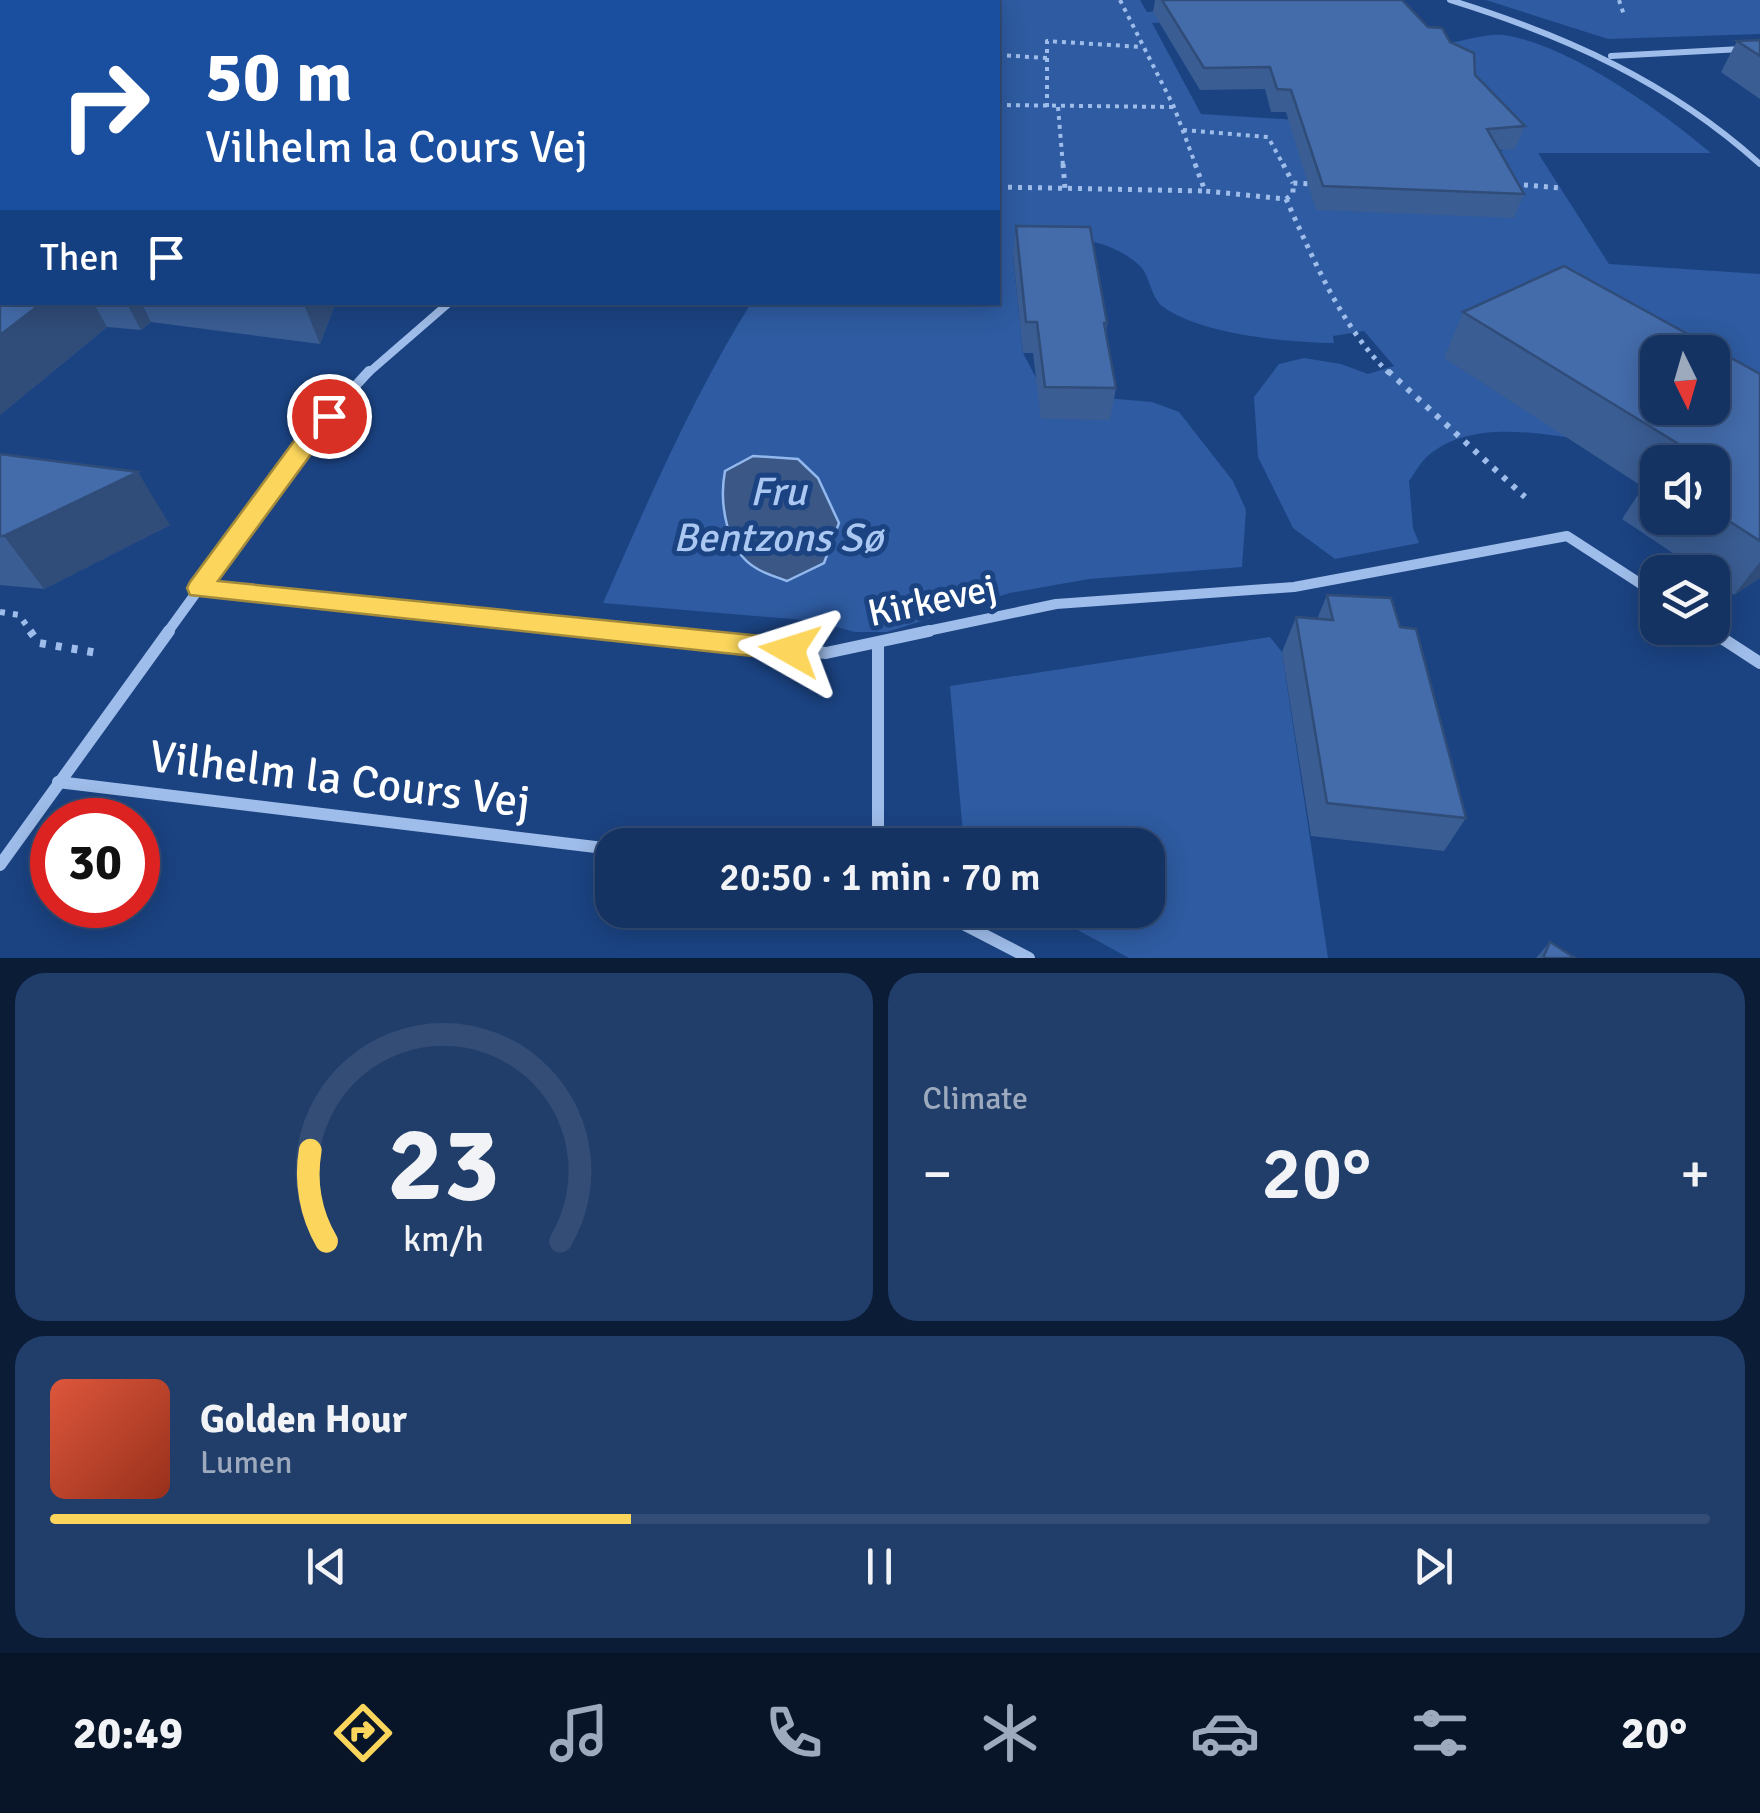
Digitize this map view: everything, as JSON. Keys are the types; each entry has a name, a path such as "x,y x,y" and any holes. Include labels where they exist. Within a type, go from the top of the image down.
{"street":[{"path":"1450,0 1609,56 1685,102 1760,164"},
{"path":"1609,56 1760,48"},
{"name":"Vilhelm la Cours Vej","path":"0,865 308,438 370,371 447,305"},
{"path":"1567,536 1640,583"},
{"name":"Kirkevej","path":"199,588 826,653 1056,604 1294,587 1567,536"},
{"path":"878,643 878,828"},
{"path":"1730,643 1760,663"},
{"name":"Vilhelm la Cours Vej","path":"58,782 595,846"},
{"path":"971,928 1029,958"}],"path":[{"path":"1120,0 1174,106 1205,191"},
{"path":"1047,107 1047,41 1142,46"},
{"path":"1000,55 1047,58"},
{"path":"1000,105 1174,106"},
{"path":"1058,107 1065,188"},
{"path":"1183,130 1268,137 1293,183 1292,194 1286,200"},
{"path":"1293,183 1330,185"},
{"path":"1506,184 1560,188"},
{"path":"1000,188 1205,191 1286,200"},
{"path":"1286,200 1314,261 1371,356 1567,536"},
{"path":"0,612 19,615 40,644 146,660"}],"shaded area":[{"path":"1000,0 1140,0 1147,12 1245,3 1186,22 1152,23 1201,114 1362,124 1374,142 1503,151 1450,43 1504,35 1530,41 1613,82 1711,153 1538,153 1609,264 1760,274 1760,428 1730,416 1730,335 1640,335 1640,370 1571,438 1497,432 1444,445 1426,458 1409,481 1413,528 1419,543 1335,559 1293,528 1258,457 1254,397 1279,364 1304,358 1341,364 1368,374 1394,366 1364,331 1333,336 1334,343 1269,338 1199,324 1162,306 1140,266 1114,249 1070,238 1024,237 1013,257 1023,353 1036,378 1106,398 1152,402 1179,412 1233,481 1246,510 1242,567 1089,579 1010,593 887,632 855,632 814,621 603,603 690,413 750,305 1000,305"},
{"path":"1486,0 1760,0 1760,34 1608,39"},
{"path":"1270,637 1282,652 1328,958 1129,958 1074,928 1165,928 1165,828 963,828 950,686"}],"water":[{"name":"Fru Bentzons Sø","path":"753,456 798,459 818,478 839,523 824,563 787,581 746,560 727,525 725,471"}],"building":[{"path":"1162,0 1402,0 1428,27 1442,28 1450,42 1474,53 1475,75 1525,126 1487,129 1524,194 1323,186 1291,90 1277,89 1270,67 1204,68"},
{"path":"1760,40 1760,56 1737,41"},
{"path":"1016,226 1090,227 1116,388 1045,387 1037,322 1026,322"},
{"path":"1564,266 1689,335 1640,335 1640,420 1463,312"},
{"path":"0,305 39,305 0,335"},
{"path":"1730,357 1760,374 1760,541 1730,522 1730,445 1680,445 1648,425 1730,425"},
{"path":"0,454 138,472 0,536"},
{"path":"1327,595 1391,598 1400,627 1416,629 1466,818 1327,803 1296,617 1333,620"},
{"path":"1550,942 1575,958 1543,958"}],"route":[{"path":"329,416 308,438 199,588 790,650"}]}
